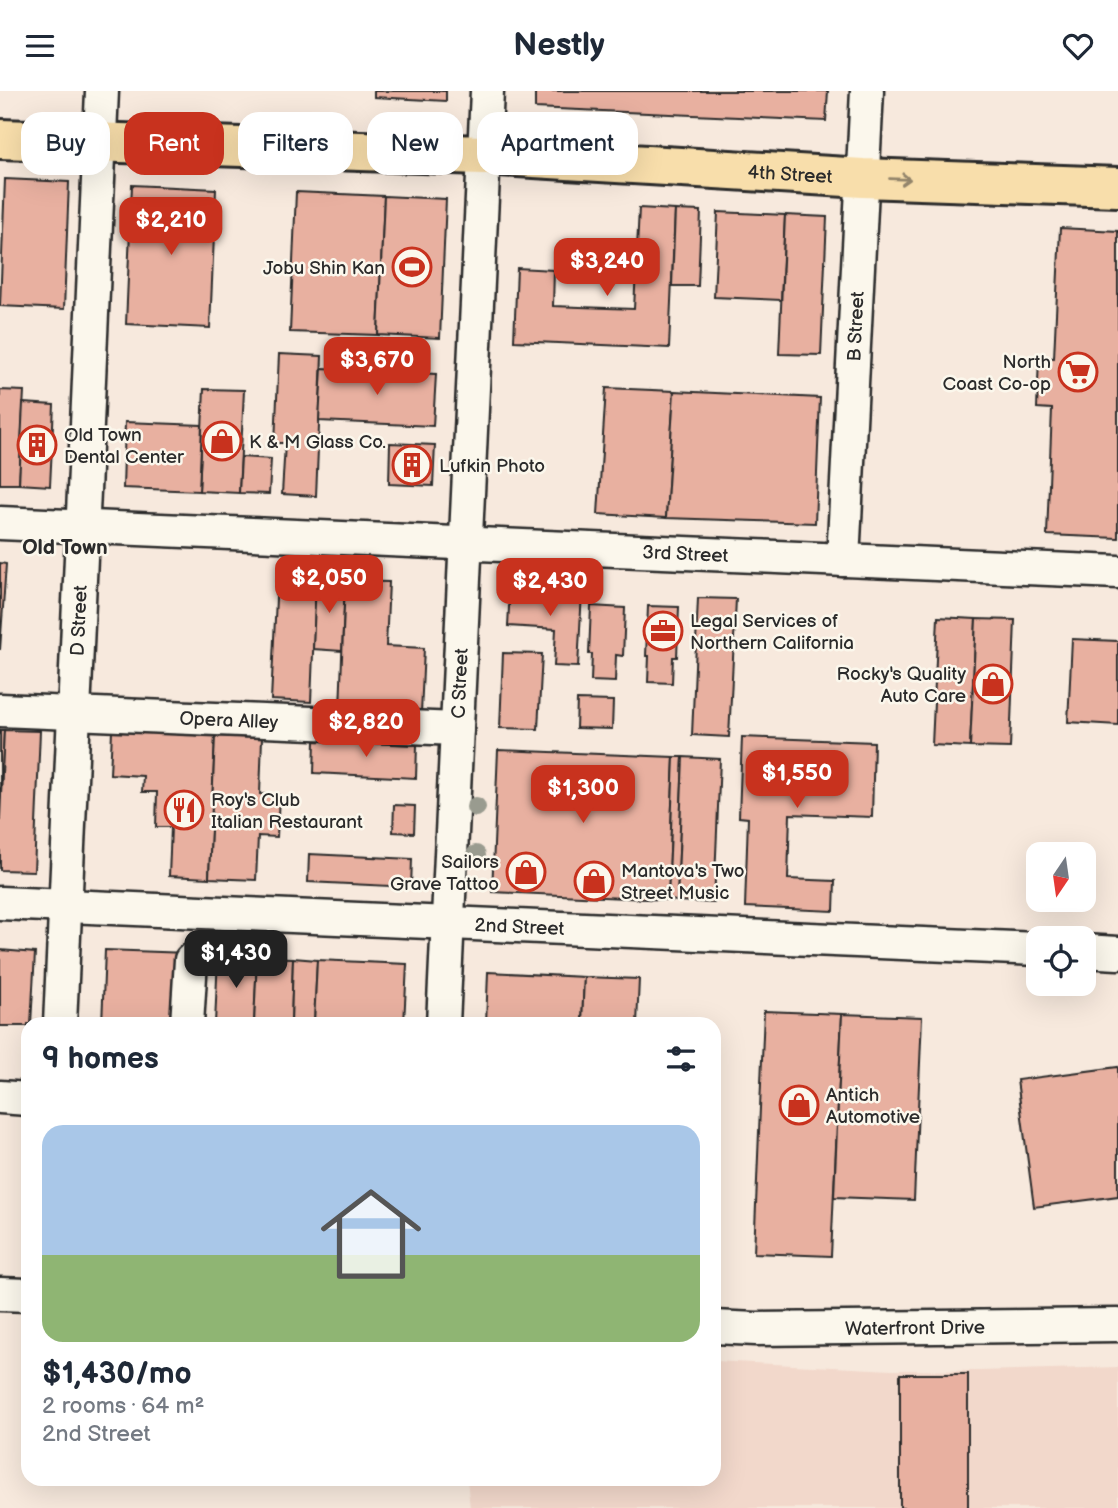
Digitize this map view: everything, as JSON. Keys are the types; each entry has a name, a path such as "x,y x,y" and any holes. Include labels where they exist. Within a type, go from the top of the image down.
{"highway":[{"name":"4th Street","path":"0,139 21,140"},
{"name":"4th Street","path":"110,143 477,155"},
{"name":"4th Street","path":"638,164 863,178 1118,187"}],"street":[{"name":"D Street","path":"101,112 102,91"},
{"name":"C Street","path":"486,112 487,91"},
{"name":"B Street","path":"843,560 867,91"},
{"name":"D Street","path":"60,1017 98,175"},
{"name":"C Street","path":"443,1017 482,175"},
{"name":"3rd Street","path":"0,523 1118,572"},
{"name":"Opera Alley","path":"0,710 457,729"},
{"name":"2nd Street","path":"0,903 1026,948"},
{"path":"1096,952 1118,953"},
{"path":"187,1017 191,960"},
{"path":"0,1097 21,1098"},
{"path":"0,1294 21,1295"},
{"name":"Waterfront Drive","path":"721,1327 1118,1325"}],"shaded area":[{"path":"721,1361 892,1370 978,1371 1118,1367 1118,1508 470,1508 468,1486 721,1486"}],"building":[{"path":"374,91 446,91 446,101 374,97"},
{"path":"535,91 828,91 826,121 535,108"},
{"path":"5,179 69,182 64,309 0,306"},
{"path":"132,185 216,189 210,328 126,324"},
{"path":"296,192 384,196 378,335 290,332"},
{"name":"Jobu Shin Kan","path":"384,196 446,199 440,338 378,335"},
{"path":"639,208 675,210 669,348 514,341 517,268 554,270 553,306 634,309"},
{"path":"675,210 701,211 698,286 672,286"},
{"path":"718,212 785,215 781,300 714,297"},
{"path":"785,215 827,217 821,355 779,354"},
{"name":"North Coast Co-op","path":"1060,228 1118,231 1118,538 1047,535 1052,409 1037,408 1039,357 1054,358"},
{"path":"279,354 322,356 316,496 282,494 285,443 275,443"},
{"path":"322,368 436,374 433,426 319,421"},
{"path":"606,388 674,391 666,518 598,514"},
{"name":"K & M Glass Co.","path":"204,389 244,390 239,493 199,491"},
{"path":"0,390 24,391 19,484 0,484"},
{"path":"674,391 820,398 815,523 666,518"},
{"name":"Old Town Dental Center","path":"23,403 54,405 50,486 19,484"},
{"path":"125,422 202,425 199,491 123,488"},
{"name":"Lufkin Photo","path":"390,443 435,445 433,486 389,484"},
{"path":"241,457 271,459 269,494 239,493"},
{"path":"0,563 6,564 0,650"},
{"path":"277,578 316,580 311,702 271,700"},
{"path":"316,580 345,581 342,651 313,649"},
{"path":"345,581 389,582 386,646 424,648 421,713 340,709"},
{"path":"510,588 582,591 578,667 554,666 556,629 508,626"},
{"path":"698,598 736,599 729,737 692,735"},
{"path":"591,606 625,608 623,656 616,655 615,682 591,681"},
{"name":"Legal Services of Northern California","path":"648,606 679,607 677,657 673,657 672,683 648,682"},
{"path":"938,617 976,619 970,747 932,745"},
{"name":"Rocky's Quality Auto Care","path":"976,619 1015,620 1010,748 970,747"},
{"path":"1072,639 1118,641 1118,725 1068,722"},
{"path":"503,653 542,654 538,729 500,728"},
{"path":"577,700 613,701 612,729 576,728"},
{"path":"0,730 4,730 0,818"},
{"path":"4,730 40,731 34,871 0,870"},
{"name":"Roy's Club Italian Restaurant","path":"112,731 215,736 209,878 169,876 171,827 156,827 157,792 142,792 143,776 110,774"},
{"path":"215,736 262,738 260,794 279,795 277,837 258,836 256,880 209,878"},
{"path":"742,737 874,742 872,817 790,814 788,879 835,881 834,911 745,907 748,818 739,817"},
{"path":"315,741 417,745 416,778 314,773"},
{"path":"498,750 674,757 668,900 492,892"},
{"path":"674,757 683,757 677,901 668,900"},
{"path":"683,757 720,759 714,903 677,901"},
{"path":"394,805 415,806 414,833 393,832"},
{"path":"309,854 412,859 411,887 308,882"},
{"path":"0,950 35,953 31,1017 21,1017 21,1026 0,1026"},
{"path":"105,950 187,953 183,1017 102,1017"},
{"path":"218,955 257,957 254,1017 215,1017"},
{"path":"257,957 293,958 291,1017 254,1017"},
{"path":"293,958 317,960 314,1017 291,1017"},
{"path":"317,960 407,964 404,1017 314,1017"},
{"path":"488,972 584,977 582,1017 486,1017"},
{"path":"584,977 639,979 637,1017 582,1017"},
{"name":"Antich Automotive","path":"764,1011 842,1014 831,1256 754,1253"},
{"path":"842,1014 922,1017 914,1200 834,1197"},
{"path":"1118,1067 1118,1196 1034,1207 1017,1080"},
{"path":"900,1374 968,1374 968,1508 900,1508"}],"place":[{"name":"Jobu Shin Kan","path":"412,267"},
{"name":"North Coast Co-op","path":"1078,372"},
{"name":"K & M Glass Co.","path":"222,441"},
{"name":"Old Town Dental Center","path":"37,445"},
{"name":"Lufkin Photo","path":"412,465"},
{"name":"Legal Services of Northern California","path":"663,631"},
{"name":"Rocky's Quality Auto Care","path":"993,684"},
{"name":"Roy's Club Italian Restaurant","path":"184,810"},
{"name":"Sailors Grave Tattoo","path":"526,872"},
{"name":"Mantova's Two Street Music","path":"594,881"},
{"name":"Antich Automotive","path":"799,1105"}],"district":[{"name":"Old Town","path":"65,547"}]}
